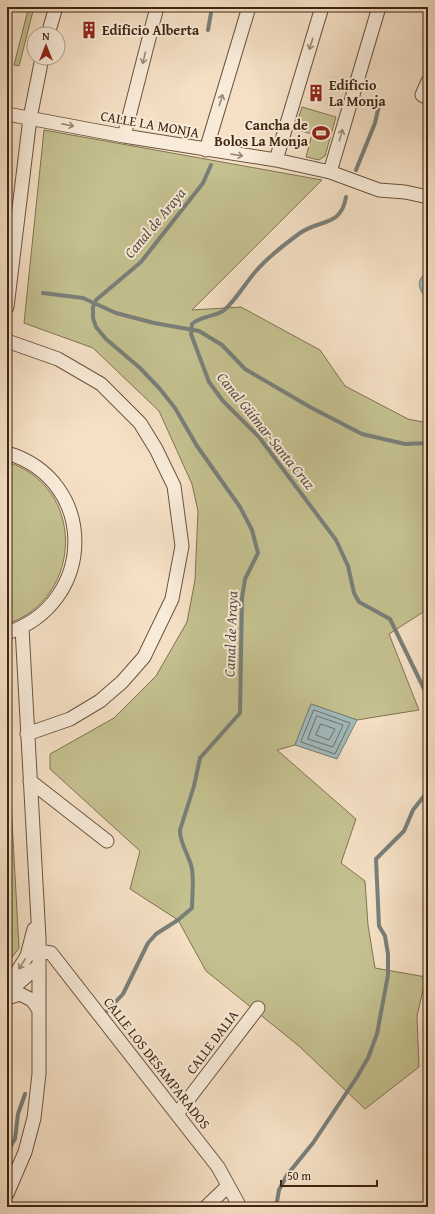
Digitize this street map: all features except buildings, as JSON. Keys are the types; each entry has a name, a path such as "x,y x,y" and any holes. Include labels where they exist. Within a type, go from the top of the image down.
{"street":[{"path":"50,26 56,7"},
{"path":"124,136 157,7"},
{"path":"206,150 249,7"},
{"path":"276,160 322,7"},
{"path":"330,172 379,7"},
{"path":"7,307 9,271 30,118 40,66"},
{"path":"428,81 422,95 428,98"},
{"name":"CALLE LA MONJA","path":"7,114 124,136 276,160 330,172 379,190 405,192 428,197"},
{"path":"7,341 58,359 101,384 140,423 156,449 174,486 182,546 172,599 144,657 122,682 100,701 70,719 27,734"},
{"path":"7,453 22,458 46,474 63,496 73,522 75,548 71,570 64,588 47,611 22,628 7,633"},
{"path":"7,1194 25,1152 34,1118 39,1074 39,951 22,628"},
{"path":"30,781 107,841"},
{"path":"7,988 28,956 37,914"},
{"name":"CALLE LOS DESAMPARADOS","path":"39,951 51,953 218,1167 240,1207"},
{"path":"7,994 39,965"},
{"path":"7,998 20,994 32,1000 39,1010"},
{"name":"CALLE DALIA","path":"177,1114 258,1008"},
{"path":"206,1207 228,1186"}],"shaded area":[{"path":"28,10 33,11 29,26 26,26 26,38 19,66 14,65"},
{"name":"Cancha de Bolos La Monja","path":"302,107 336,117 325,156 319,160 306,157 312,134 295,129"},
{"path":"44,130 322,180 192,310 241,307 320,350 345,386 408,419 428,423 428,609 389,634 419,710 357,720 311,704 295,745 277,750 356,819 341,863 365,881 368,925 375,968 426,977 417,1016 419,1067 365,1109 299,1046 206,971 178,920 130,889 140,851 50,769 50,754 114,718 156,676 187,622 195,580 198,511 192,484 159,411 93,348 24,323"},
{"path":"7,462 33,475 51,494 62,517 66,542 62,568 51,591 32,611 7,624"},
{"path":"7,729 19,948 7,964"}],"water":[{"path":"428,272 428,298 424,295 419,285 421,278"},
{"path":"311,704 357,720 337,759 295,745"}],"waterway":[{"name":"Canal de Araya","path":"208,30 212,7"},
{"name":"Canal Güímar-Santa Cruz","path":"356,170 375,123 380,101"},
{"name":"Canal de Araya","path":"107,1011 123,994 148,943 156,934 178,920 192,908 192,869 181,839 180,830 194,786 200,758 240,713 242,598 245,579 258,553 252,530 240,507 197,446 175,408 160,389 140,368 106,339 96,327 93,318 93,307 96,300 141,262 203,183 211,165"},
{"name":"Canal Güímar-Santa Cruz","path":"346,197 340,213 335,218 300,233 283,246 256,271 236,298 223,311 199,319 192,324 191,334 209,382 223,401 259,437 336,540 348,566 354,593 359,602 390,619 428,697"},
{"path":"43,293 83,298 116,313 154,323 199,331 222,345 245,369 310,407 362,434 405,444 428,443"},
{"name":"Canal Güímar-Santa Cruz","path":"276,1207 279,1190 287,1175 313,1143 357,1077 368,1058 377,1034 388,975 388,954 385,936 379,926 376,859 404,831 413,810 428,791"},
{"name":"Canal de Araya","path":"7,1152 15,1139 18,1114 25,1094"}],"place":[{"name":"Edificio Alberta","path":"89,30"},
{"name":"Edificio La Monja","path":"316,93"},
{"name":"Cancha de Bolos La Monja","path":"321,133"}]}
